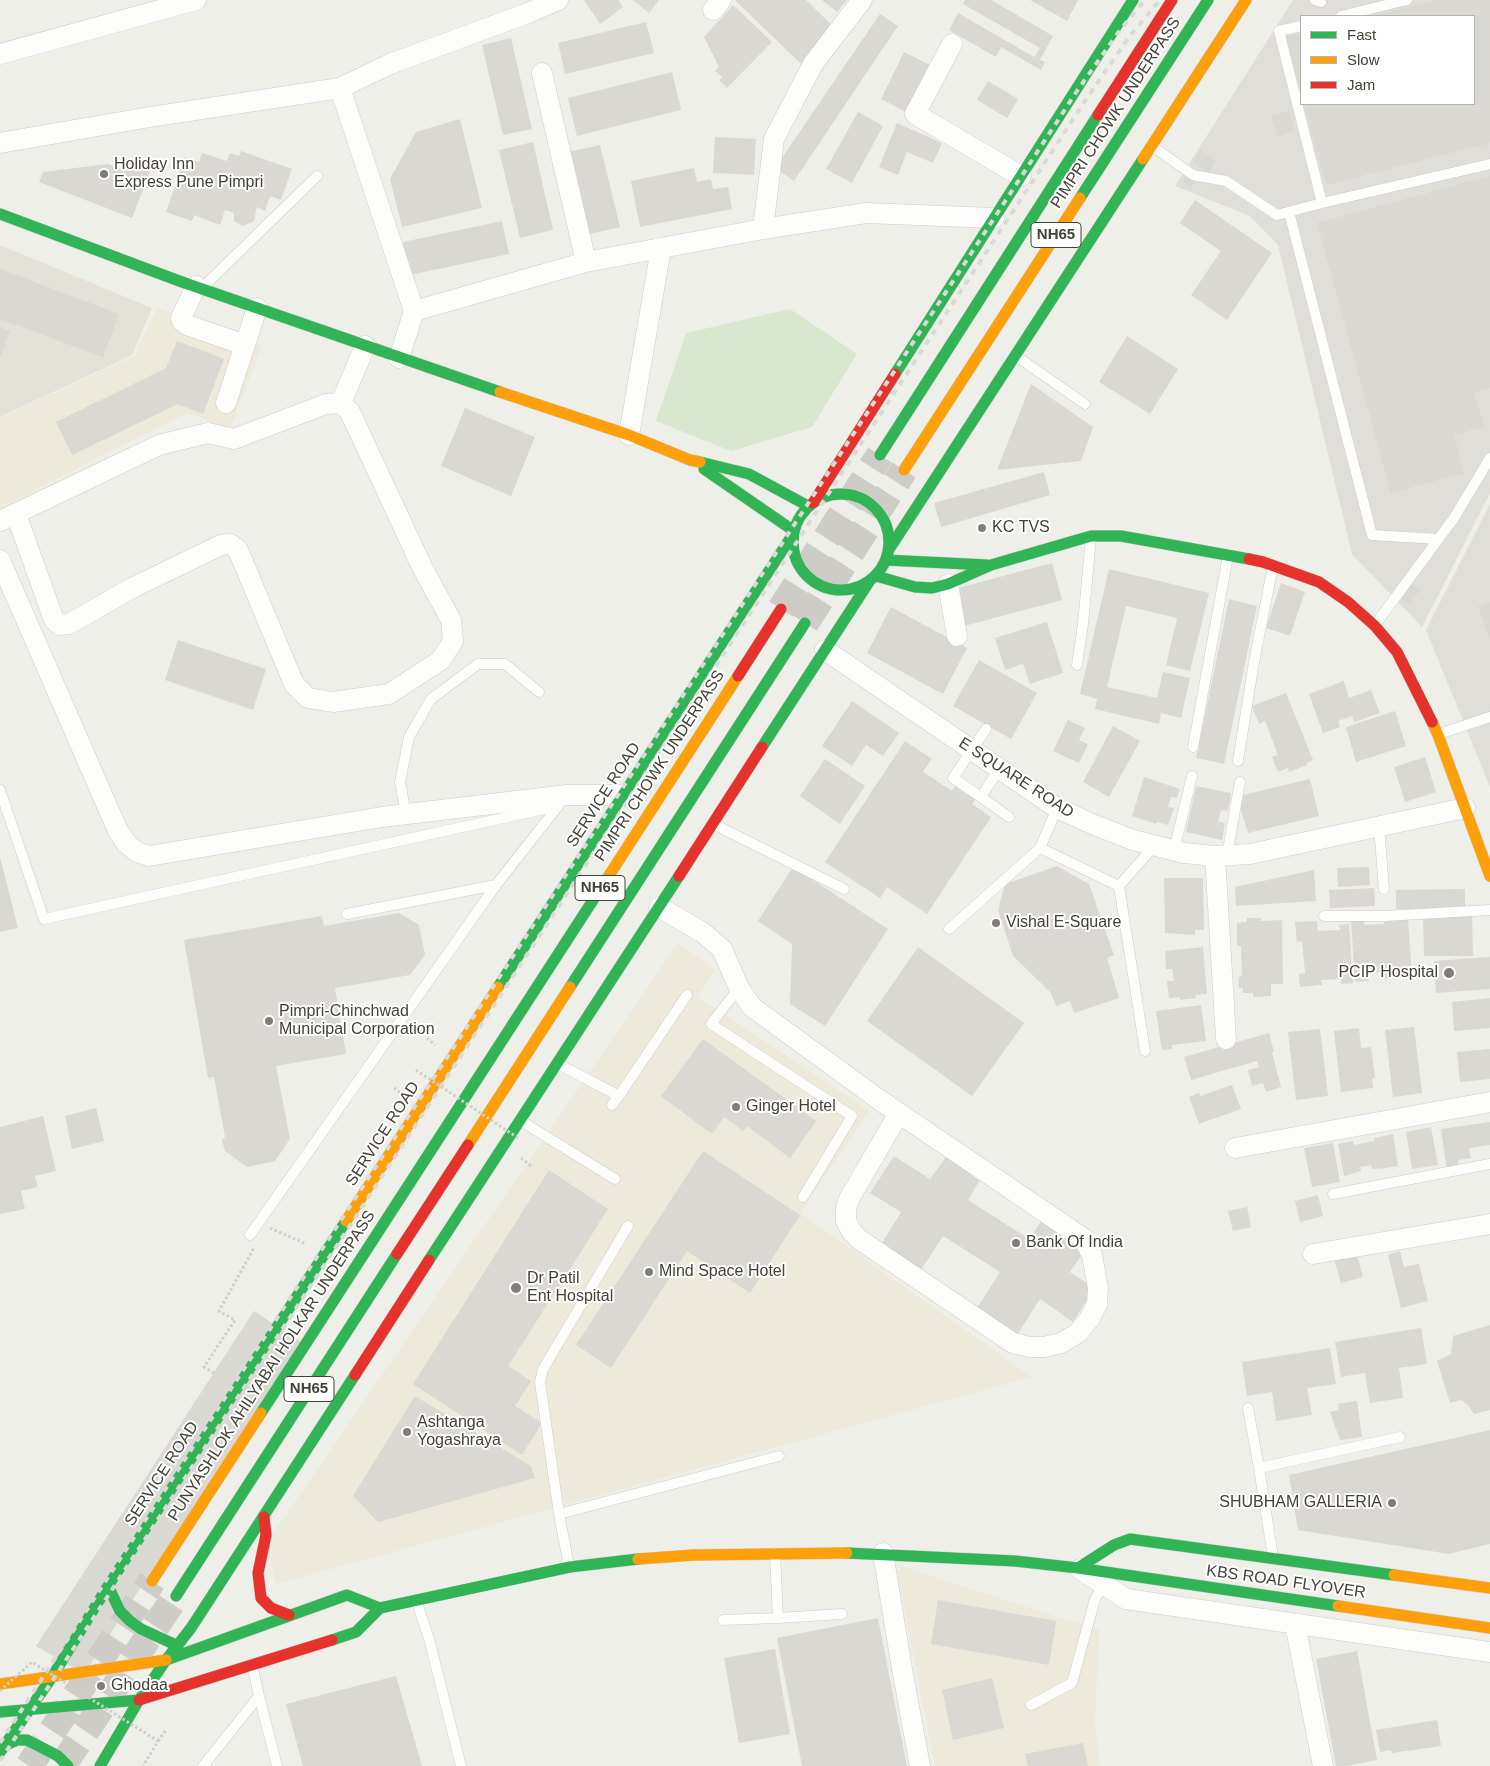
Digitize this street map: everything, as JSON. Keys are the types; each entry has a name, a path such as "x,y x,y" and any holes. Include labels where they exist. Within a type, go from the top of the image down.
{"main road":[{"path":"811,505 1133,0"},
{"name":"PIMPRI CHOWK UNDERPASS","path":"880,455 1172,0"},
{"name":"PIMPRI CHOWK UNDERPASS","path":"904,470 1208,0"},
{"path":"100,1766 139,1700 166,1660 191,1628 264,1516 712,823 873,579 1246,0"},
{"path":"0,214 398,358 630,435 690,460 748,474 811,505"},
{"path":"690,460 794,533"},
{"path":"887,555 889,541 885,522 880,514 866,501 849,494 821,498 811,505 800,516 794,533 793,544 797,562 802,570 815,583 824,588 842,591 861,587 873,579 915,587 932,588 948,584 991,565 1091,536 1121,536 1263,562 1319,582 1348,602 1375,626 1397,652 1438,735 1490,876"},
{"name":"SERVICE ROAD","path":"2,1749 52,1677 108,1586 794,533"},
{"path":"887,555 991,565"},
{"name":"PIMPRI CHOWK UNDERPASS","path":"420,1168 781,609"},
{"name":"NH65","path":"176,1596 805,623"},
{"name":"PUNYASHLOK AHILYABAI HOLKAR UNDERPASS","path":"152,1581 420,1168"},
{"path":"264,1516 266,1535 258,1573 261,1598 271,1608 289,1615"},
{"path":"1078,1568 1114,1545 1130,1539 1490,1588"},
{"name":"KBS ROAD FLYOVER","path":"380,1608 570,1567 619,1560 684,1555 832,1552 1015,1561 1078,1568 1490,1628"},
{"path":"108,1586 120,1611 130,1621 141,1629 178,1646"},
{"path":"0,1684 166,1660 347,1595 380,1608 356,1632 139,1700 0,1712"},
{"path":"2,1749 17,1740 27,1740 58,1756 68,1766"}],"street":[{"path":"0,54 196,0"},
{"path":"0,143 150,116 340,88 390,64 558,0"},
{"path":"763,229 774,139 814,64 862,0"},
{"path":"952,44 915,114 1021,176"},
{"path":"542,73 586,262"},
{"path":"340,88 414,311 398,358"},
{"path":"414,311 586,262 763,229 866,213 994,218"},
{"path":"630,435 660,248"},
{"path":"199,287 181,318 182,321 187,325 245,345"},
{"path":"226,403 257,308"},
{"path":"341,403 365,346"},
{"path":"341,403 350,412 423,569 450,620 453,640 441,660 389,694 332,702 308,698 294,684 238,550 230,544 221,544 132,588 69,624 60,625 54,620 8,518 159,446 208,433 234,439 326,404 341,403"},
{"path":"0,560 118,831 127,844 137,852 149,856 406,814 624,795"},
{"path":"948,584 958,636"},
{"name":"E SQUARE ROAD","path":"825,650 1057,808 1134,840 1164,848 1221,855 1250,854 1465,808"},
{"path":"1221,855 1226,1039"},
{"path":"658,907 713,940 722,949 739,988 752,1007 899,1113 1083,1238 1092,1255 1098,1288 1097,1304 1090,1318 1078,1333 1061,1343 1044,1347 1013,1343 860,1240 852,1232 846,1221 846,1208 849,1199 899,1113"},
{"path":"1235,1148 1490,1102"},
{"path":"1313,1254 1490,1224"},
{"path":"883,1554 920,1766"},
{"path":"1078,1568 1103,1586 1126,1599 1490,1652"},
{"path":"1295,1624 1323,1766"}],"lane":[{"path":"1345,15 1407,0"},
{"path":"1300,26 1280,31 1322,203"},
{"path":"1152,146 1193,175 1226,181 1277,215 1490,164"},
{"path":"199,287 317,176"},
{"path":"1289,212 1372,535 1438,539"},
{"path":"1015,356 1085,404"},
{"path":"1375,626 1454,518 1490,458"},
{"path":"1076,665 1083,624 1091,536"},
{"path":"1193,747 1228,556"},
{"path":"1238,761 1254,662 1273,565"},
{"path":"406,814 400,782 409,737 431,699 478,664 505,664 539,692"},
{"path":"1438,735 1490,717"},
{"path":"986,729 953,778 1009,817"},
{"path":"981,797 999,769"},
{"path":"1119,886 1164,848 1192,776"},
{"path":"1221,855 1240,782"},
{"path":"0,790 44,918 562,800"},
{"path":"250,1235 496,885 562,800"},
{"path":"949,928 1040,848 1057,808"},
{"path":"712,823 844,889"},
{"path":"1379,826 1384,888"},
{"path":"1040,848 1119,886"},
{"path":"347,914 496,885"},
{"path":"1119,886 1145,1051"},
{"path":"1324,916 1384,916 1490,910"},
{"path":"739,988 711,1024 852,1116 804,1198"},
{"path":"612,1105 687,995"},
{"path":"557,1064 619,1096"},
{"path":"520,1121 614,1179"},
{"path":"1333,1194 1490,1164"},
{"path":"570,1567 559,1514 540,1382 543,1369 628,1226"},
{"path":"1248,1408 1274,1558"},
{"path":"1259,1468 1400,1437"},
{"path":"559,1514 779,1456"},
{"path":"775,1552 778,1618"},
{"path":"1031,1705 1072,1682 1095,1599 1103,1586"},
{"path":"416,1599 429,1639 461,1766"},
{"path":"723,1620 842,1614"},
{"path":"251,1664 277,1766"},
{"path":"203,1766 259,1696"}],"path":[{"path":"416,1070 518,1138"},
{"path":"266,1227 325,1253"},
{"path":"214,1373 204,1367 235,1320 219,1311 257,1244"},
{"path":"0,1691 32,1662 158,1741"},
{"path":"143,1766 166,1730"}],"shaded area":[{"path":"1293,0 1490,0 1490,493 1422,627 1352,554 1278,245 1250,216 1175,186"},
{"path":"0,245 152,308 132,355 0,417"},
{"path":"157,308 262,346 230,429 187,413 0,508 0,418 134,356"},
{"path":"1490,504 1490,787 1426,630"},
{"path":"678,943 715,970 698,997 870,1111 800,1213 1032,1377 276,1584 266,1544"},
{"path":"903,1567 1099,1630 1095,1722 1100,1766 935,1766 897,1572"}],"green space":[{"path":"790,309 857,354 812,427 731,451 656,421 686,333"}],"building":[{"path":"584,0 618,0 623,7 600,24"},
{"path":"633,0 659,0 649,13"},
{"path":"735,0 806,0 835,28 801,64"},
{"path":"822,0 847,0 837,12"},
{"path":"965,0 991,0 1053,36 1040,60 1045,62 1041,70 1001,47 996,57 949,30 958,13 1034,57 1040,48 963,4"},
{"path":"1030,0 1078,0 1067,21"},
{"path":"1436,0 1490,0 1490,143 1326,185 1304,105 1475,105 1475,15 1376,15"},
{"path":"733,5 772,42 727,88 719,80 722,77 715,71 719,67 704,37"},
{"path":"880,14 898,26 794,181 775,168"},
{"path":"646,22 654,53 565,74 558,43"},
{"path":"1300,33 1300,88 1286,37"},
{"path":"511,38 532,129 503,135 482,45"},
{"path":"904,52 930,65 906,112 881,99"},
{"path":"672,72 681,110 577,136 568,98"},
{"path":"988,81 1018,99 1007,118 977,100"},
{"path":"1289,111 1295,131 1277,137 1271,116"},
{"path":"858,112 883,126 852,183 826,169"},
{"path":"460,119 482,208 402,227 390,179 416,132"},
{"path":"897,123 942,143 933,163 907,152 898,175 879,167"},
{"path":"715,137 756,139 754,175 713,173"},
{"path":"533,142 553,230 520,238 499,150"},
{"path":"600,145 620,227 589,234 568,152"},
{"path":"1201,150 1216,160 1209,173 1193,163"},
{"path":"241,151 292,169 281,200 270,196 265,211 257,207 254,221 243,226 234,221 234,213 225,210 220,225 194,215 192,221 166,212 185,157 199,162 202,153 227,161 230,153 239,156"},
{"path":"126,159 151,169 132,218 39,182 43,172 108,164 122,169"},
{"path":"694,168 697,182 711,179 713,189 728,187 732,209 640,227 631,181"},
{"path":"1186,175 1195,181 1192,187 1182,181"},
{"path":"1490,176 1490,388 1474,392 1484,427 1454,435 1464,473 1391,493 1317,223"},
{"path":"1195,200 1272,253 1227,320 1191,295 1221,251 1180,223"},
{"path":"502,221 509,254 410,275 403,242"},
{"path":"0,269 119,314 103,357 0,319"},
{"path":"0,327 10,331 0,357"},
{"path":"1127,336 1178,369 1150,414 1099,382"},
{"path":"177,341 224,359 203,414 178,404 72,455 56,422 166,368"},
{"path":"1031,384 1093,427 1081,461 997,470"},
{"path":"465,408 535,437 511,496 441,466"},
{"path":"1044,472 1050,495 941,527 934,503"},
{"path":"1052,563 1062,600 964,626 954,589"},
{"path":"1109,569 1209,593 1190,671 1166,665 1177,618 1126,606 1107,687 1157,698 1163,672 1190,678 1181,718 1161,713 1159,724 1095,709 1097,699 1080,694"},
{"path":"1281,583 1305,592 1290,636 1266,628"},
{"path":"1412,584 1420,590 1408,605 1400,598"},
{"path":"1229,599 1257,606 1224,764 1196,758"},
{"path":"1490,602 1490,640 1478,606"},
{"path":"891,607 967,648 943,694 867,653"},
{"path":"1047,622 1063,673 1030,684 1023,664 1005,670 995,638"},
{"path":"178,640 266,669 253,710 165,680"},
{"path":"979,660 1037,693 1011,739 953,706"},
{"path":"1344,681 1349,698 1371,690 1380,713 1354,722 1352,716 1338,721 1340,727 1323,733 1309,694"},
{"path":"1286,693 1313,760 1307,763 1307,765 1289,772 1288,768 1278,772 1272,757 1278,755 1265,721 1259,724 1252,706"},
{"path":"852,701 899,733 883,756 866,745 852,766 822,746"},
{"path":"1395,711 1406,746 1356,762 1346,727"},
{"path":"1068,720 1085,728 1079,740 1088,744 1079,763 1053,751"},
{"path":"1113,726 1140,741 1109,797 1083,782"},
{"path":"905,741 932,759 923,772 952,791 956,785 976,799 972,804 991,817 927,914 887,887 880,898 825,862"},
{"path":"1425,757 1436,792 1405,802 1394,767"},
{"path":"825,759 865,786 840,824 800,796"},
{"path":"1144,777 1180,789 1177,798 1171,797 1168,807 1174,808 1168,825 1157,822 1156,824 1132,816"},
{"path":"1310,779 1319,816 1248,833 1239,804 1239,796"},
{"path":"1196,786 1231,793 1228,811 1221,810 1218,822 1225,823 1222,840 1186,832"},
{"path":"0,857 18,928 0,932"},
{"path":"1057,866 1089,884 1114,955 1107,958 1119,998 1074,1013 1070,1001 1056,1006 1051,993 1013,956 998,910 1005,884"},
{"path":"793,867 888,929 825,1026 790,1004 792,944 758,921"},
{"path":"1369,867 1370,885 1338,887 1337,868"},
{"path":"1314,870 1316,901 1236,906 1235,887"},
{"path":"1164,878 1203,878 1204,930 1195,930 1195,935 1165,933"},
{"path":"1374,888 1375,906 1330,908 1329,890"},
{"path":"1465,889 1465,908 1396,909 1396,890"},
{"name":"Pimpri-Chinchwad Municipal Corporation","path":"399,913 419,925 425,955 410,975 335,988 346,1054 276,1066 290,1139 275,1161 247,1167 225,1151 222,1140 225,1137 214,1077 208,1078 184,940 322,916 324,926"},
{"path":"1472,914 1473,956 1424,956 1423,915"},
{"path":"1247,918 1261,918 1261,921 1282,920 1283,984 1271,984 1271,996 1253,997 1253,993 1243,993 1243,988 1239,988 1238,977 1242,976 1241,946 1237,946 1237,923 1247,922"},
{"path":"1408,918 1412,977 1385,979 1384,972 1368,973 1369,981 1355,982 1351,921 1364,920 1364,925 1384,924 1384,920"},
{"path":"1317,921 1318,931 1340,930 1339,925 1349,924 1353,983 1341,984 1341,979 1321,980 1322,985 1300,987 1299,974 1305,973 1302,941 1297,942 1295,922"},
{"path":"918,947 1024,1023 972,1096 867,1021"},
{"path":"1203,947 1207,994 1195,995 1196,998 1180,1000 1180,997 1169,998 1167,981 1174,981 1172,969 1166,969 1165,951"},
{"path":"1490,957 1490,989 1436,993 1434,961"},
{"path":"1490,998 1490,1028 1454,1031 1452,1002"},
{"path":"1201,1005 1206,1041 1172,1045 1172,1049 1162,1050 1156,1011"},
{"path":"1414,1027 1422,1093 1393,1097 1385,1030"},
{"path":"1359,1028 1361,1048 1371,1047 1375,1078 1372,1079 1373,1088 1341,1092 1334,1031"},
{"path":"1320,1029 1328,1096 1296,1100 1288,1032"},
{"path":"1269,1033 1281,1087 1266,1092 1263,1083 1252,1086 1248,1070 1259,1067 1257,1061 1191,1080 1184,1057"},
{"name":"Ginger Hotel","path":"703,1039 816,1121 790,1158 747,1126 743,1131 724,1117 712,1134 661,1096"},
{"path":"1490,1049 1490,1079 1460,1082 1457,1052"},
{"path":"1232,1085 1241,1109 1199,1124 1189,1097 1199,1093 1200,1096"},
{"path":"96,1108 104,1141 72,1149 65,1116"},
{"path":"43,1116 56,1171 35,1176 38,1187 21,1191 25,1209 0,1214 0,1127"},
{"path":"1490,1122 1490,1145 1469,1148 1471,1158 1458,1160 1459,1170 1447,1172 1441,1129"},
{"path":"1431,1127 1438,1165 1412,1169 1406,1132"},
{"path":"1393,1134 1398,1166 1380,1169 1372,1169 1371,1165 1360,1167 1361,1171 1344,1176 1338,1144 1353,1141 1354,1145 1374,1141 1374,1138"},
{"path":"1333,1143 1340,1182 1312,1187 1304,1148"},
{"name":"Mind Space Hotel","path":"703,1151 800,1215 750,1293 687,1251 611,1368 576,1345"},
{"name":"Bank Of India","path":"949,1153 982,1176 968,1200 1029,1239 1044,1217 1086,1249 1070,1272 1094,1288 1073,1322 1040,1299 1017,1335 976,1310 1000,1272 943,1236 919,1273 879,1248 901,1212 870,1193 894,1156 930,1179"},
{"name":"Dr Patil Ent Hospital","path":"549,1170 608,1209 508,1366 531,1381 515,1406 542,1423 522,1455 413,1384"},
{"path":"1318,1195 1323,1216 1300,1222 1295,1201"},
{"path":"1247,1207 1251,1227 1233,1231 1228,1211"},
{"path":"1400,1251 1404,1267 1419,1264 1428,1301 1401,1308 1388,1255"},
{"path":"1356,1252 1363,1277 1341,1283 1334,1258"},
{"path":"254,1311 301,1342 84,1674 36,1646"},
{"path":"1490,1325 1490,1410 1474,1414 1469,1406 1461,1400 1450,1403 1437,1361 1451,1354 1453,1336"},
{"path":"1421,1328 1427,1364 1399,1368 1403,1398 1370,1403 1365,1373 1341,1377 1335,1342"},
{"path":"1330,1348 1336,1384 1307,1388 1312,1415 1276,1421 1272,1392 1247,1396 1242,1362"},
{"path":"415,1396 531,1466 535,1478 378,1522 353,1496"},
{"path":"1357,1401 1362,1437 1340,1440 1330,1412 1339,1410 1338,1404"},
{"name":"SHUBHAM GALLERIA","path":"1490,1430 1490,1544 1449,1554 1298,1530 1289,1475"},
{"path":"938,1600 1056,1621 1049,1665 931,1644"},
{"path":"878,1618 907,1766 802,1766 777,1638"},
{"path":"775,1649 790,1734 739,1743 724,1658"},
{"path":"1357,1651 1377,1760 1336,1766 1316,1659"},
{"path":"396,1676 422,1766 303,1766 286,1704"},
{"path":"992,1678 1004,1728 953,1740 942,1690"},
{"path":"1437,1720 1441,1746 1392,1753 1391,1750 1380,1752 1376,1730"},
{"path":"1083,1743 1088,1766 1028,1766 1025,1754"}],"tunnel":[{"path":"781,609 880,455"},
{"path":"805,623 904,470"},
{"path":"29,1766 152,1581"},
{"path":"62,1766 176,1596"}],"railway":[{"path":"0,1743 1077,91 1120,30 1145,0"},
{"path":"0,1761 1087,98 1129,37 1160,0"}],"traffic: fast":[{"path":"895,374 1133,0"},
{"path":"1080,198 1208,0"},
{"path":"880,455 1098,115"},
{"path":"888,551 1143,159"},
{"path":"0,214 182,282 500,392"},
{"path":"700,462 749,474 808,506"},
{"path":"704,469 794,531"},
{"path":"841,494 859,497 875,508 886,524 889,542 886,560 875,576 859,587 841,590 823,587 807,576 796,560 793,542 796,524 807,508 823,497 841,494"},
{"path":"498,987 793,534"},
{"path":"876,576 915,587 932,588 948,584 991,565 1091,536 1121,536 1249,559"},
{"path":"886,560 987,565"},
{"path":"762,747 869,582"},
{"path":"570,987 805,623"},
{"path":"429,1260 679,876"},
{"path":"261,1413 597,894"},
{"path":"0,1752 52,1677 108,1586 346,1221"},
{"path":"176,1596 397,1254"},
{"path":"100,1766 139,1700 166,1660 191,1628 355,1375"},
{"path":"1078,1568 1114,1545 1130,1539 1394,1575"},
{"path":"847,1553 1015,1561 1078,1568 1338,1606"},
{"path":"332,1640 356,1632 380,1608 570,1567 638,1559"},
{"path":"108,1586 120,1611 130,1621 141,1629 178,1646"},
{"path":"166,1660 347,1595 380,1608"},
{"path":"0,1712 139,1700"},
{"path":"4,1746 17,1740 27,1740 58,1756 68,1766"}],"traffic: slow":[{"path":"1143,159 1246,0"},
{"path":"904,470 1080,198"},
{"path":"500,392 629,435 690,460 700,462"},
{"path":"597,894 738,676"},
{"path":"1432,722 1490,876"},
{"path":"346,1221 498,987"},
{"path":"468,1145 570,987"},
{"path":"152,1581 261,1413"},
{"path":"638,1559 694,1555 847,1553"},
{"path":"1394,1575 1490,1588"},
{"path":"1338,1606 1490,1628"},
{"path":"0,1684 166,1660"}],"traffic: jam":[{"path":"1098,115 1172,0"},
{"path":"813,503 895,374"},
{"path":"1249,559 1263,562 1319,582 1348,602 1375,626 1397,652 1432,722"},
{"path":"738,676 781,609"},
{"path":"679,876 762,747"},
{"path":"397,1254 468,1145"},
{"path":"355,1375 429,1260"},
{"path":"264,1517 266,1535 258,1573 261,1598 271,1608 289,1615"},
{"path":"139,1700 332,1640"}],"place":[{"name":"Holiday Inn Express Pune Pimpri","path":"104,174"},
{"name":"KC TVS","path":"982,528"},
{"name":"Vishal E-Square","path":"996,923"},
{"name":"PCIP Hospital","path":"1449,973"},
{"name":"Pimpri-Chinchwad Municipal Corporation","path":"269,1021"},
{"name":"Ginger Hotel","path":"736,1107"},
{"name":"Bank Of India","path":"1016,1243"},
{"name":"Mind Space Hotel","path":"649,1272"},
{"name":"Dr Patil Ent Hospital","path":"516,1288"},
{"name":"Ashtanga Yogashraya","path":"407,1432"},
{"name":"SHUBHAM GALLERIA","path":"1392,1503"},
{"name":"Ghodaa","path":"101,1686"}]}
